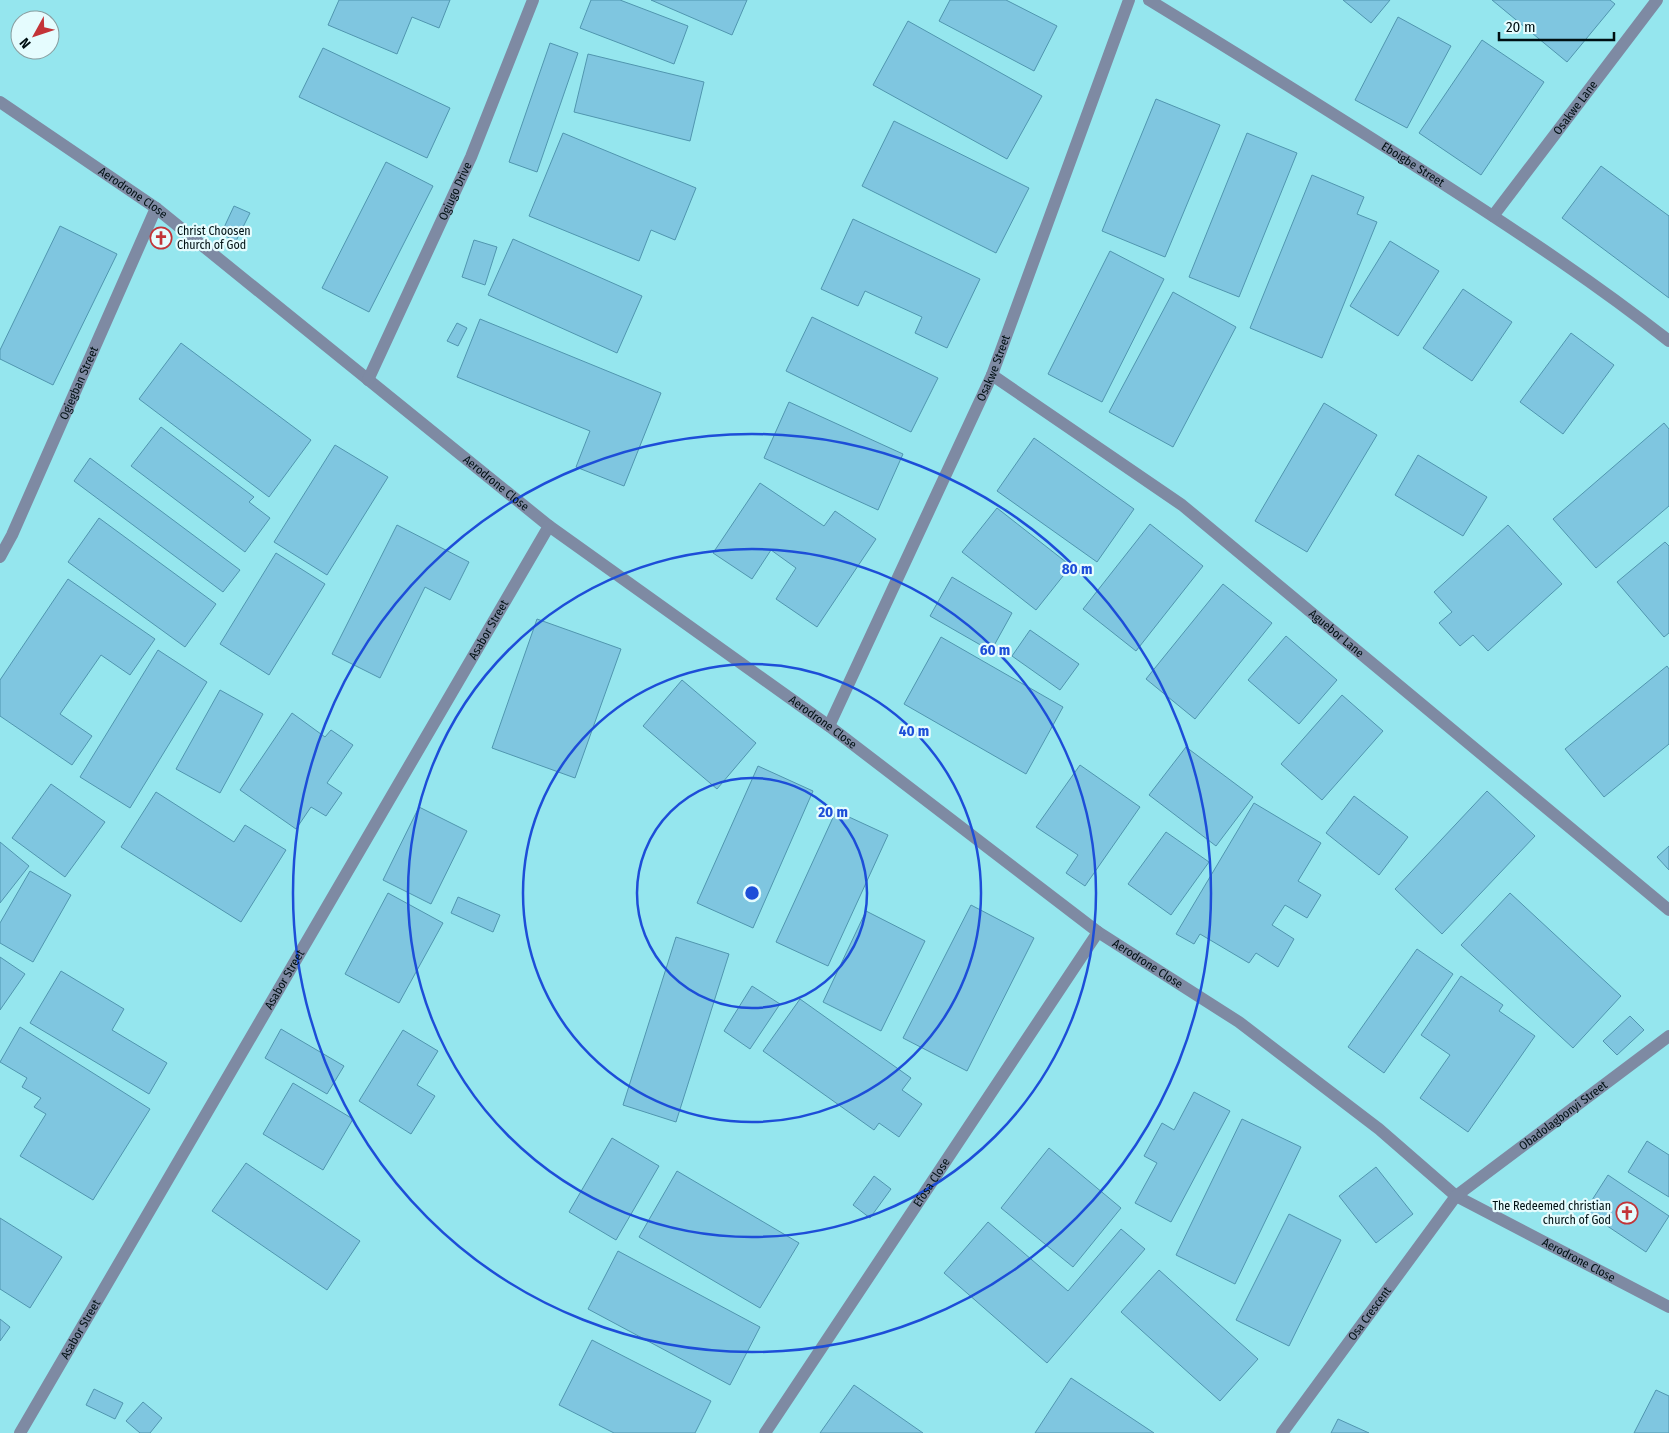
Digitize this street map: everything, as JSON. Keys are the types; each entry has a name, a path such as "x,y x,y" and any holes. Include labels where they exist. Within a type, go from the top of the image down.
{"street":[{"name":"Ogiugo Drive","path":"368,380 471,157 532,0"},
{"name":"Osakwe Street","path":"829,726 992,375 1129,0"},
{"name":"Eboigbe Street","path":"1149,0 1335,113 1625,306 1669,341"},
{"name":"Osakwe Lane","path":"1492,216 1657,0"},
{"name":"Aerodrone Close","path":"0,102 156,208 549,526 829,726 1098,932 1239,1022 1379,1129 1456,1196 1669,1307"},
{"name":"Ogiegban Street","path":"0,557 12,535 156,208"},
{"name":"Aguebor Lane","path":"992,375 1182,504 1669,910"},
{"name":"Asabor Street","path":"20,1433 549,526"},
{"name":"Efosa Close","path":"765,1433 1098,932"},
{"name":"Obadolagbonyi Street","path":"1456,1196 1669,1036"},
{"name":"Osa Crescent","path":"1282,1433 1456,1196"}],"building":[{"path":"339,0 450,0 439,28 412,17 397,54 328,25"},
{"path":"591,0 620,0 688,26 674,64 580,28"},
{"path":"651,0 747,0 732,35"},
{"path":"950,0 1006,0 1057,26 1034,71 939,21"},
{"path":"1343,0 1390,0 1371,23"},
{"path":"1492,0 1610,0 1615,4 1567,62"},
{"path":"1398,17 1451,46 1407,128 1355,100"},
{"path":"908,21 1042,96 1007,159 873,85"},
{"path":"1482,40 1544,82 1481,175 1419,133"},
{"path":"550,43 578,53 537,172 509,162"},
{"path":"323,48 450,108 427,158 299,97"},
{"path":"588,54 704,82 690,141 574,112"},
{"path":"1156,99 1220,125 1165,257 1102,231"},
{"path":"894,121 1029,188 996,253 862,186"},
{"path":"563,133 696,188 675,240 651,230 639,261 529,216"},
{"path":"1247,133 1297,153 1239,297 1189,277"},
{"path":"386,162 433,186 369,312 322,288"},
{"path":"1601,166 1669,216 1669,298 1562,218"},
{"path":"1312,175 1364,197 1357,214 1377,222 1322,358 1250,328"},
{"path":"234,206 250,213 236,241 221,234"},
{"path":"853,219 980,279 947,348 915,333 922,317 865,291 858,306 821,289"},
{"path":"60,226 117,254 53,385 0,359 0,350"},
{"path":"513,239 642,296 617,353 488,295"},
{"path":"474,240 497,247 485,285 462,277"},
{"path":"1390,241 1439,271 1398,336 1350,306"},
{"path":"1110,251 1164,279 1102,402 1048,374"},
{"path":"1463,289 1512,322 1472,381 1423,348"},
{"path":"1173,292 1236,327 1173,447 1109,412"},
{"path":"812,317 938,378 911,432 786,371"},
{"path":"480,319 661,393 624,486 576,467 590,431 457,377"},
{"path":"457,323 467,328 458,346 447,341"},
{"path":"1571,333 1614,365 1563,434 1520,402"},
{"path":"181,343 311,440 269,497 139,399"},
{"path":"789,402 903,454 878,510 764,458"},
{"path":"1324,403 1377,435 1307,552 1255,521"},
{"path":"1664,423 1669,429 1669,506 1596,568 1553,519"},
{"path":"161,427 254,497 249,502 270,518 245,552 131,466"},
{"path":"1034,438 1134,509 1097,562 997,491"},
{"path":"335,445 388,477 327,575 274,542"},
{"path":"1418,455 1487,497 1463,536 1395,495"},
{"path":"90,458 240,570 223,592 74,481"},
{"path":"760,483 824,526 835,511 876,539 817,627 776,599 796,568 771,550 752,579 713,553"},
{"path":"997,508 1071,566 1036,610 962,552"},
{"path":"99,518 216,604 185,647 68,562"},
{"path":"1150,524 1203,566 1136,651 1083,609"},
{"path":"397,525 469,562 450,600 425,587 380,678 332,654"},
{"path":"1508,525 1562,584 1488,651 1473,635 1460,646 1439,623 1452,612 1434,592"},
{"path":"1665,542 1669,546 1669,633 1664,637 1617,582"},
{"path":"276,553 325,584 269,675 220,644"},
{"path":"952,577 1012,613 991,651 930,616"},
{"path":"68,579 155,639 130,675 101,655 60,714 92,736 72,765 0,716 0,680"},
{"path":"1223,584 1272,623 1195,719 1146,679"},
{"path":"537,619 621,649 575,778 492,748"},
{"path":"1030,630 1079,664 1060,690 1012,656"},
{"path":"1286,636 1337,680 1299,724 1248,680"},
{"path":"941,637 1063,707 1026,774 904,704"},
{"path":"158,650 207,682 130,808 80,777"},
{"path":"1667,666 1669,669 1669,744 1604,797 1565,749"},
{"path":"682,680 756,743 717,789 643,726"},
{"path":"220,690 263,714 220,793 176,769"},
{"path":"1342,695 1383,731 1322,800 1281,764"},
{"path":"292,713 325,737 331,730 353,745 327,783 342,793 326,816 311,807 296,829 240,790"},
{"path":"1186,747 1253,797 1216,846 1149,795"},
{"path":"1080,765 1140,807 1085,886 1066,873 1078,855 1036,827"},
{"path":"758,766 813,791 753,928 697,903"},
{"path":"51,784 105,822 65,877 12,838"},
{"path":"1487,791 1535,836 1442,934 1395,889"},
{"path":"156,792 234,842 245,825 286,850 241,922 121,847"},
{"path":"1354,796 1408,837 1379,875 1326,833"},
{"path":"1254,803 1321,843 1298,881 1321,895 1307,918 1285,905 1272,925 1294,939 1278,967 1256,953 1249,963 1200,934 1194,944 1176,934"},
{"path":"419,807 467,831 431,904 383,880"},
{"path":"836,811 888,835 828,966 776,942"},
{"path":"1166,832 1209,862 1171,915 1128,884"},
{"path":"0,842 29,866 0,903"},
{"path":"1669,846 1669,870 1657,857"},
{"path":"30,871 71,895 33,962 0,943 0,923"},
{"path":"388,893 443,923 399,1003 345,974"},
{"path":"1510,893 1621,996 1573,1048 1461,945"},
{"path":"458,897 500,915 493,932 451,913"},
{"path":"971,905 1034,938 967,1071 903,1038"},
{"path":"866,911 925,941 881,1031 823,1002"},
{"path":"676,937 729,954 676,1122 623,1105"},
{"path":"1417,949 1453,974 1384,1073 1348,1047"},
{"path":"0,957 25,974 0,1010"},
{"path":"61,971 124,1009 112,1030 167,1063 149,1094 30,1023"},
{"path":"1461,976 1503,1005 1499,1011 1535,1036 1468,1132 1420,1098 1450,1055 1421,1035"},
{"path":"752,986 780,1004 750,1049 724,1031"},
{"path":"800,999 911,1078 902,1090 922,1104 899,1137 879,1123 874,1130 763,1051"},
{"path":"1630,1016 1644,1030 1617,1055 1603,1041"},
{"path":"20,1027 150,1109 93,1200 20,1156 46,1114 34,1107 41,1098 22,1087 27,1078 0,1062"},
{"path":"281,1029 344,1066 327,1094 265,1058"},
{"path":"403,1030 438,1051 417,1085 435,1096 411,1134 359,1101"},
{"path":"293,1083 353,1119 323,1170 263,1134"},
{"path":"1194,1092 1230,1111 1171,1222 1135,1203 1157,1163 1144,1156 1162,1123 1174,1130"},
{"path":"1242,1119 1301,1147 1235,1284 1176,1255"},
{"path":"612,1138 659,1166 616,1240 569,1212"},
{"path":"1647,1141 1669,1155 1669,1197 1628,1172"},
{"path":"1049,1148 1121,1208 1073,1267 1001,1208"},
{"path":"246,1163 360,1241 327,1290 212,1211"},
{"path":"1376,1167 1413,1214 1376,1243 1339,1196"},
{"path":"677,1171 799,1243 760,1308 639,1237"},
{"name":"The Redeemed christian church of God","path":"1608,1175 1669,1216 1646,1252 1585,1211"},
{"path":"874,1176 891,1189 870,1218 853,1205"},
{"path":"1289,1214 1341,1240 1289,1346 1236,1320"},
{"path":"0,1218 62,1257 30,1308 0,1289"},
{"path":"988,1222 1068,1291 1121,1229 1145,1249 1047,1363 944,1273"},
{"path":"618,1251 760,1327 730,1385 588,1309"},
{"path":"1159,1270 1258,1359 1220,1401 1121,1312"},
{"path":"0,1319 10,1327 0,1341"},
{"path":"592,1340 711,1401 695,1433 614,1433 559,1405"},
{"path":"1071,1378 1154,1433 1035,1433"},
{"path":"854,1385 923,1433 820,1433"},
{"path":"94,1389 123,1403 115,1419 86,1405"},
{"path":"1656,1390 1669,1396 1669,1433 1634,1433"},
{"path":"143,1402 162,1418 150,1433 140,1433 126,1421"},
{"path":"1338,1419 1369,1433 1331,1433"}],"place":[{"name":"Christ Choosen Church of God","path":"161,238"},
{"name":"The Redeemed christian church of God","path":"1627,1213"}]}
